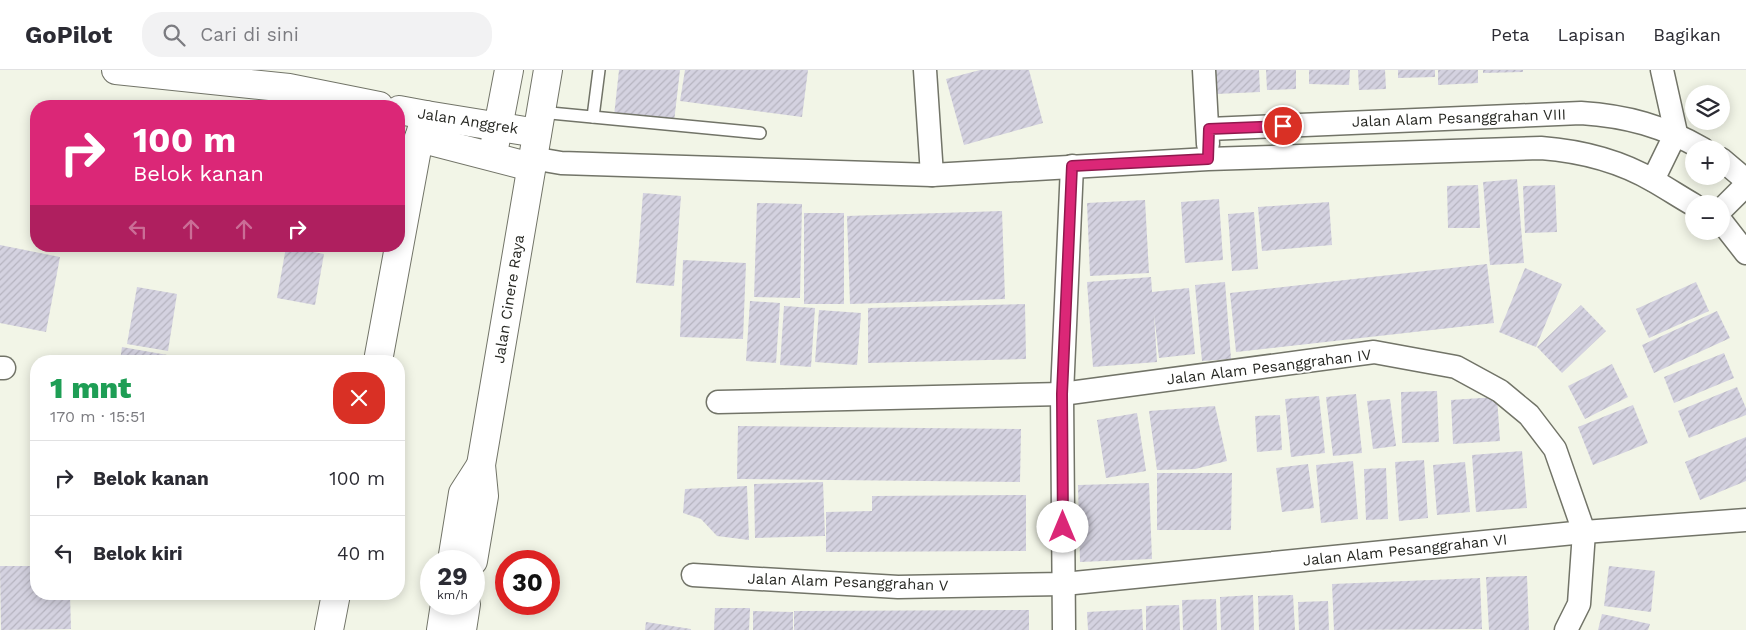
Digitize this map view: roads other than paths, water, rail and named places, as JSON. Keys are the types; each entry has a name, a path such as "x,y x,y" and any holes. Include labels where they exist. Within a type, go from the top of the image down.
{"main road":[{"path":"116,70 291,79 338,100"},
{"path":"493,157 509,70"},
{"name":"Jalan Cinere Raya","path":"475,550 484,496 481,465 548,70"},
{"name":"Jalan Anggrek","path":"405,116 415,127 493,157 535,143"},
{"name":"Jalan Anggrek","path":"415,127 498,126 535,143"},
{"path":"405,190 415,127"},
{"path":"379,355 395,252"},
{"name":"Jalan Cinere Raya","path":"454,550 463,493 481,465"},
{"path":"329,630 335,600"},
{"path":"441,630 443,615"},
{"path":"462,630 464,615"}],"street":[{"path":"925,70 932,176"},
{"path":"1204,70 1205,104 1209,129 1208,159"},
{"path":"1653,180 1676,133 1662,70"},
{"name":"Jalan Alam Pesanggrahan VIII","path":"1209,129 1581,113 1618,116 1676,133 1688,140"},
{"name":"Jalan Alam Pesanggrahan VIII","path":"535,143 561,163 932,176 1208,159 1541,148 1574,151 1622,166 1653,180 1685,200"},
{"path":"1064,630 1062,394 1072,166"},
{"path":"1730,167 1746,180"},
{"path":"1730,201 1746,185"},
{"path":"1730,233 1746,253"},
{"name":"Jalan Alam Pesanggrahan IV","path":"718,402 1062,394 1374,352 1456,367 1500,390 1534,422 1555,449 1584,532 1579,604 1566,630"},
{"name":"Jalan Alam Pesanggrahan VI","path":"1064,584 1584,532 1746,520"},
{"name":"Jalan Alam Pesanggrahan V","path":"693,575 898,587 1064,584"}],"lane":[{"path":"593,117 599,70"},
{"path":"535,143 593,117 760,133"}]}
